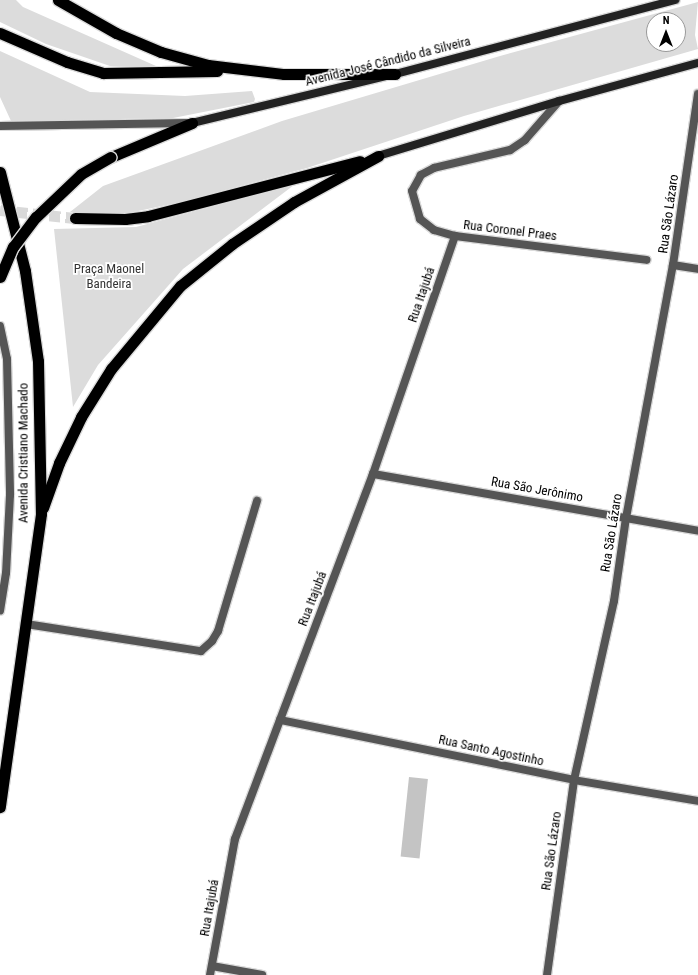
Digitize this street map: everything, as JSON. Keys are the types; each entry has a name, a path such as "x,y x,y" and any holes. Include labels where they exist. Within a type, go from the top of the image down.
{"highway":[{"path":"58,0 116,33 161,52 208,65 242,71"},
{"path":"0,33 67,62 103,73 242,71 284,74 395,74"},
{"path":"0,278 13,247 36,217 81,174 111,157 192,123"},
{"path":"75,218 125,219 148,216 378,156"},
{"path":"41,514 59,463 85,411 111,369 180,286 232,244 294,202 378,156"},
{"name":"Avenida Cristiano Machado","path":"0,172 25,270 38,361 41,514 0,807"}],"main road":[{"name":"Avenida José Cândido da Silveira","path":"192,123 395,74 674,0"},
{"path":"378,156 559,101 698,63"}],"street":[{"name":"Rua São Lázaro","path":"546,975 574,780 614,601 626,518 674,265 698,94"},
{"name":"Rua Coronel Praes","path":"559,101 525,140 510,150 434,168 421,175 412,191 420,219 434,230 455,236 647,260"},
{"name":"Avenida José Cândido da Silveira","path":"0,126 103,126 192,123"},
{"name":"Rua Itajubá","path":"210,975 235,839 372,474 455,236"},
{"path":"674,265 698,269"},
{"path":"0,326 7,359 10,495 6,573 0,611"},
{"path":"0,344 7,359"},
{"name":"Rua São Jerônimo","path":"372,474 698,531"},
{"path":"26,624 201,651 212,642 218,631 257,501"},
{"name":"Rua Santo Agostinho","path":"280,720 574,780 698,801"},
{"path":"212,966 262,975"}],"green space":[{"path":"0,0 16,0 23,7 156,66 110,66 46,44 0,22"},
{"path":"698,2 695,35 698,49 464,116 307,168 176,203 124,214 70,212 103,186 282,121 500,56 646,16 646,52 686,52 686,12 661,12"},
{"path":"0,51 90,92 185,96 252,91 255,99 254,102 173,118 11,121 0,97"},
{"name":"Praça Maonel Bandeira","path":"294,185 183,269 98,365 73,407 54,229 136,227"}],"building":[{"path":"409,777 428,779 420,859 401,857"}],"tunnel":[{"path":"0,210 75,218"}]}
